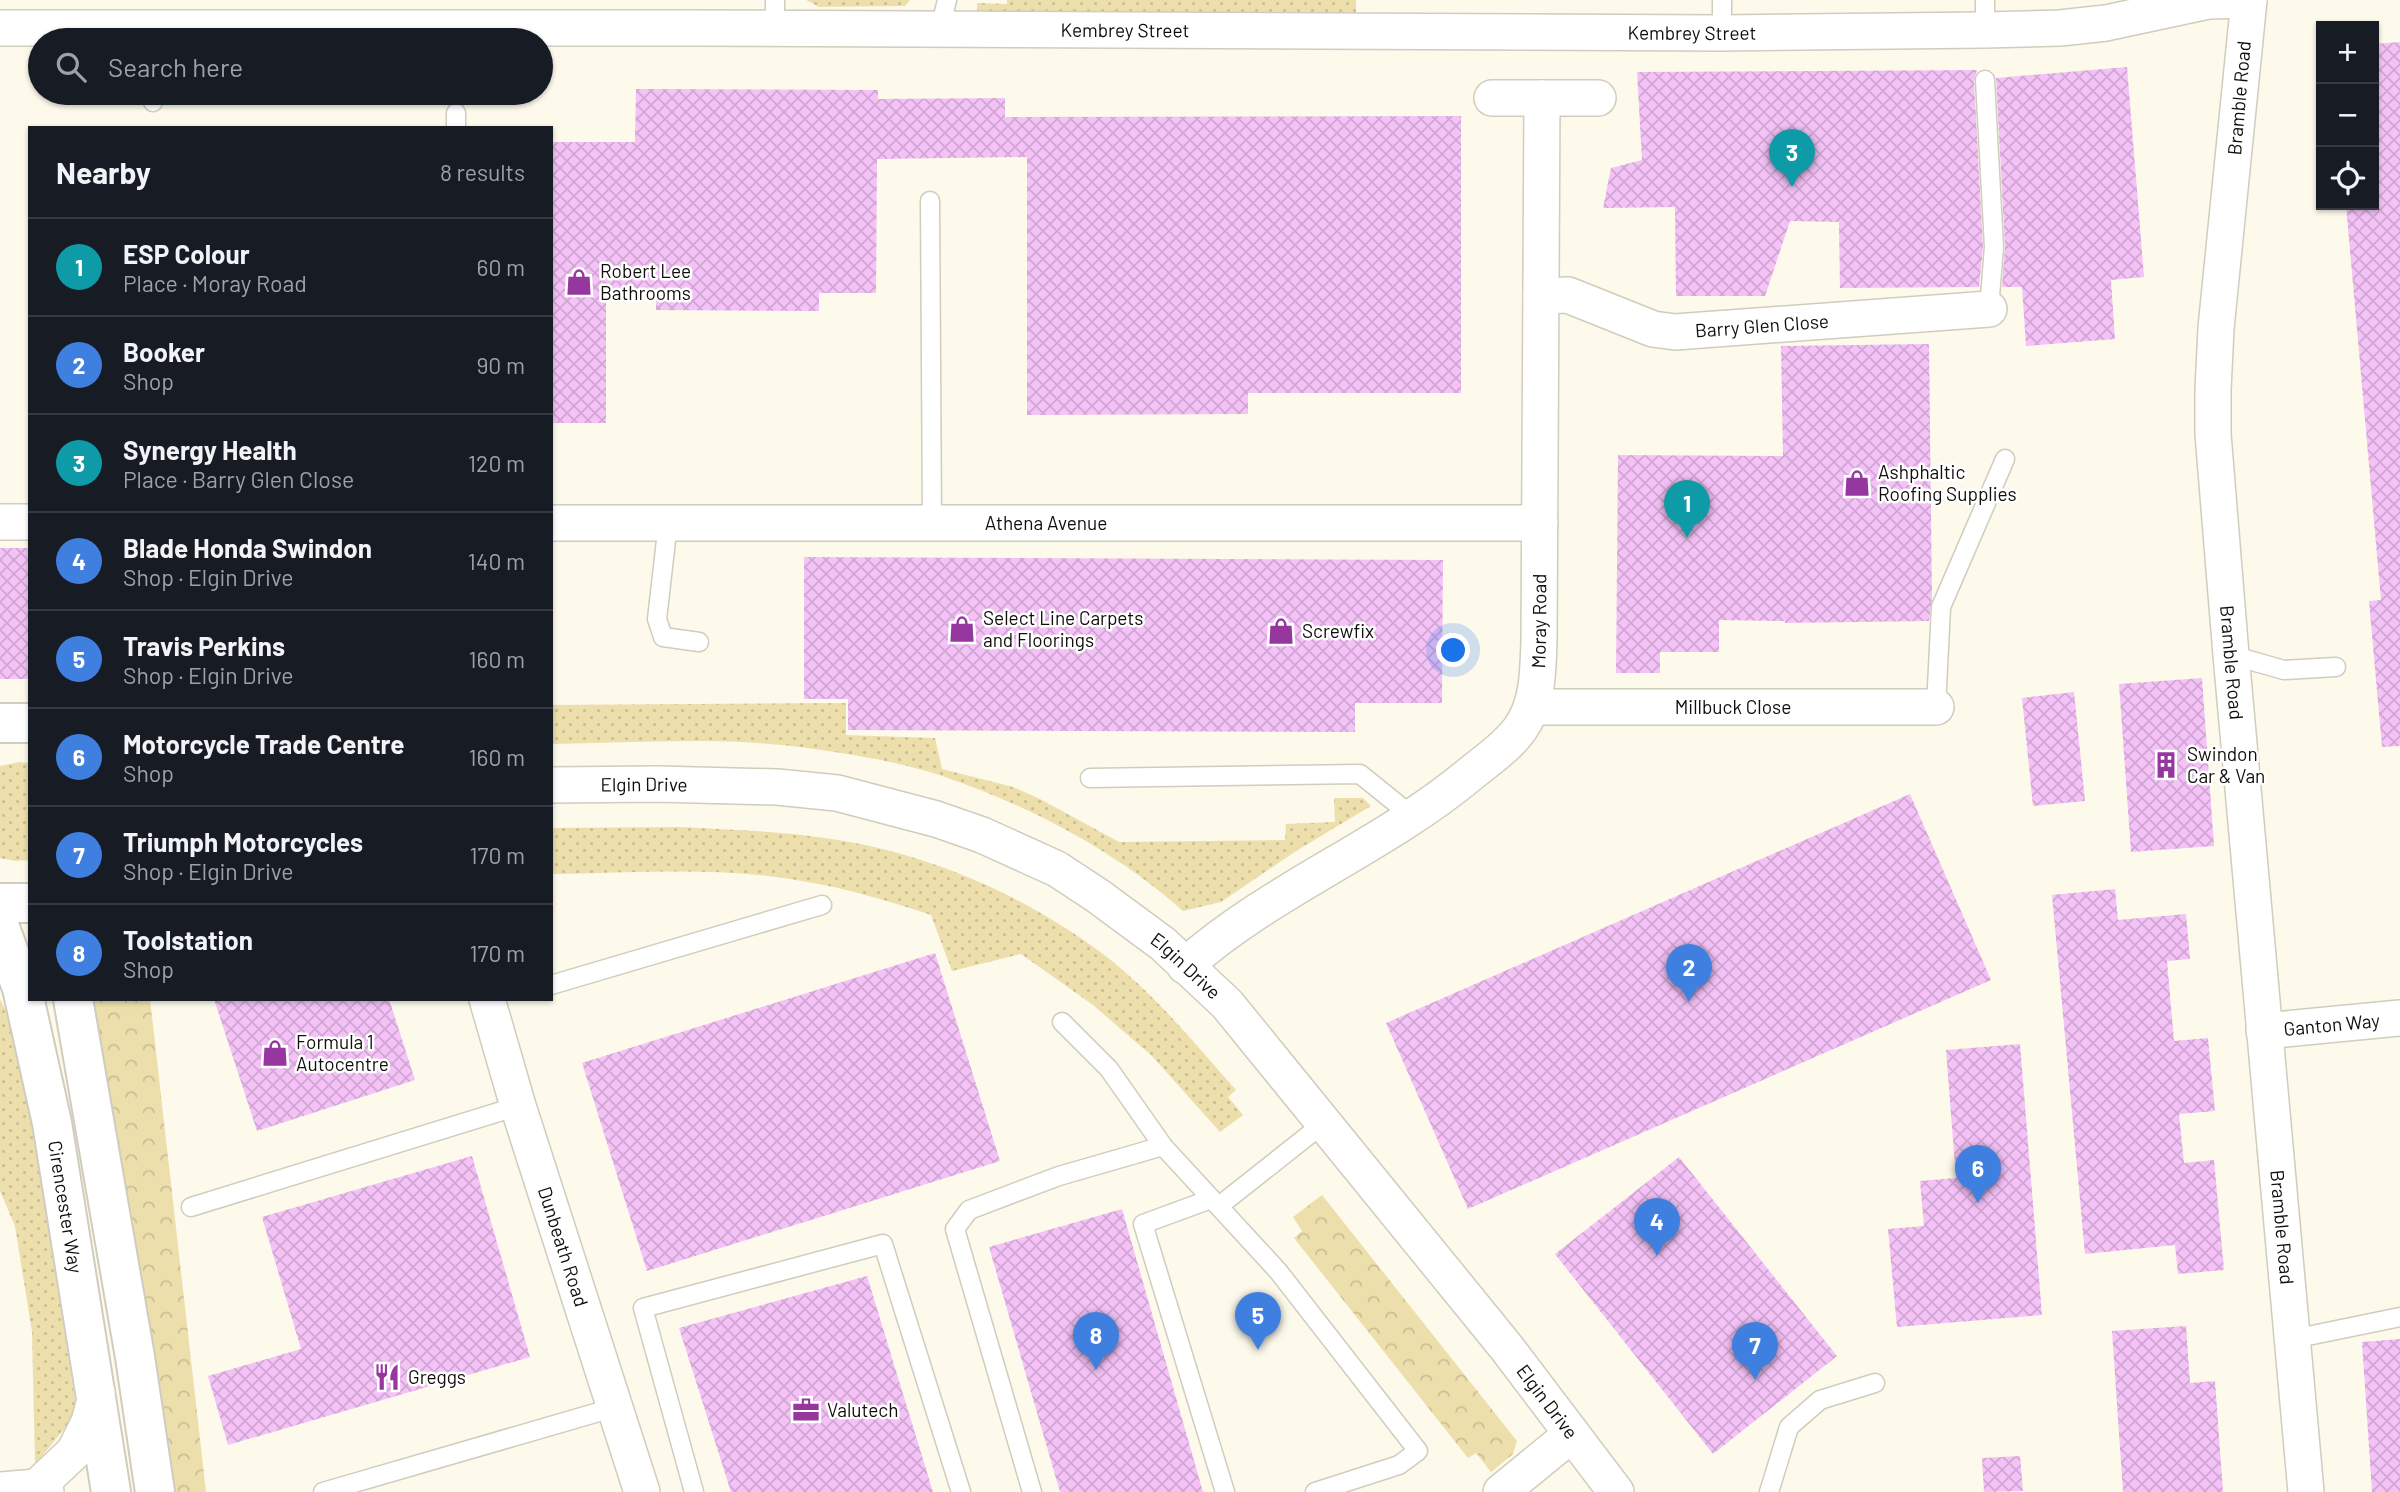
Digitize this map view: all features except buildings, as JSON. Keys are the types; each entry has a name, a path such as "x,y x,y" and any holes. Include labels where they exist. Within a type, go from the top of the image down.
{"main road":[{"path":"0,723 28,723"},
{"path":"0,903 28,903"},
{"name":"Cirencester Way","path":"0,928 22,988 52,1123 111,1492"},
{"path":"74,1001 135,1357 155,1492"}],"street":[{"name":"Kembrey Street","path":"338,28 775,14 1985,15 2060,28 2106,23 2209,1 2249,0"},
{"name":"Bramble Road","path":"2249,0 2216,328 2213,390 2216,481 2306,1492"},
{"name":"Kembrey Street","path":"0,28 28,29"},
{"path":"1492,98 1598,98"},
{"name":"Moray Road","path":"1185,966 1209,945 1250,917 1439,800 1504,746 1521,728 1532,707 1538,675 1542,98"},
{"name":"Barry Glen Close","path":"1541,296 1568,295 1653,329 1675,332 1989,309"},
{"path":"0,522 28,522"},
{"name":"Athena Avenue","path":"553,523 1540,523"},
{"name":"Millbuck Close","path":"1532,707 1936,707"},
{"name":"Elgin Drive","path":"553,785 657,783 777,787 837,793 924,815 982,835 1057,869 1163,944 1227,1004 1506,1347 1616,1492"},
{"name":"Dunbeath Road","path":"493,1001 518,1106 642,1492"},
{"name":"Ganton Way","path":"2264,1031 2400,1018"},
{"path":"0,1490 41,1490 74,1452 89,1422 97,1392"},
{"path":"1501,1492 1572,1434"}],"lane":[{"path":"1985,80 1994,247 1989,309"},
{"path":"930,201 932,523"},
{"path":"1936,707 1941,607 2005,458"},
{"path":"668,523 657,619 663,637 699,642"},
{"path":"2231,655 2284,670 2336,667"},
{"path":"1090,778 1360,774 1412,817"},
{"path":"553,984 822,905"},
{"path":"1062,1023 1109,1069 1163,1146 1278,1271 1418,1451 1399,1465 1316,1492"},
{"path":"191,1207 518,1106"},
{"path":"1225,1492 1143,1224 1215,1202 1295,1148 1324,1123"},
{"path":"1032,1492 955,1230 969,1210 1059,1176 1163,1146"},
{"path":"694,1492 643,1308 883,1244 961,1492"},
{"path":"2293,1339 2400,1317"},
{"path":"1769,1492 1789,1427 1819,1400 1875,1383"},
{"path":"323,1492 616,1407"}],"green space":[{"path":"806,0 910,0 905,6 819,7"},
{"path":"1007,0 1356,0 1356,13 977,14 977,3 1007,4"},
{"path":"846,703 846,735 935,738 942,769 1013,787 1119,842 1285,840 1286,824 1335,822 1334,798 1363,798 1371,806 1296,851 1221,902 1183,911 1129,868 1100,849 1038,815 942,776 875,759 775,744 679,741 553,744 553,705"},
{"path":"28,763 28,860 0,858 0,766"},
{"path":"680,827 799,835 874,847 909,856 978,881 1043,914 1074,933 1122,969 1173,1019 1236,1090 1228,1097 1243,1115 1220,1132 1152,1056 1093,1005 1021,954 952,971 931,915 851,891 771,876 708,872 553,874 553,828"},
{"path":"0,999 26,1088 77,1413 35,1465 32,1332 15,1226 0,1191"},
{"path":"94,1001 150,1001 206,1492 168,1492"},
{"path":"1322,1195 1517,1441 1513,1454 1491,1472 1476,1453 1468,1458 1294,1238 1302,1231 1293,1217"}],"place":[{"name":"Synergy Health","path":"1792,187"},
{"name":"Robert Lee Bathrooms","path":"579,282"},
{"name":"Ashphaltic Roofing Supplies","path":"1857,483"},
{"name":"ESP Colour","path":"1687,538"},
{"name":"Select Line Carpets and Floorings","path":"962,629"},
{"name":"Screwfix","path":"1281,631"},
{"name":"Swindon Car & Van","path":"2166,765"},
{"name":"Booker","path":"1689,1002"},
{"name":"Formula 1 Autocentre","path":"275,1053"},
{"name":"Motorcycle Trade Centre","path":"1978,1203"},
{"name":"Blade Honda Swindon","path":"1657,1256"},
{"name":"Travis Perkins","path":"1258,1350"},
{"name":"Toolstation","path":"1096,1370"},
{"name":"Greggs","path":"387,1377"},
{"name":"Triumph Motorcycles","path":"1755,1380"},
{"name":"Valutech","path":"806,1410"}]}
